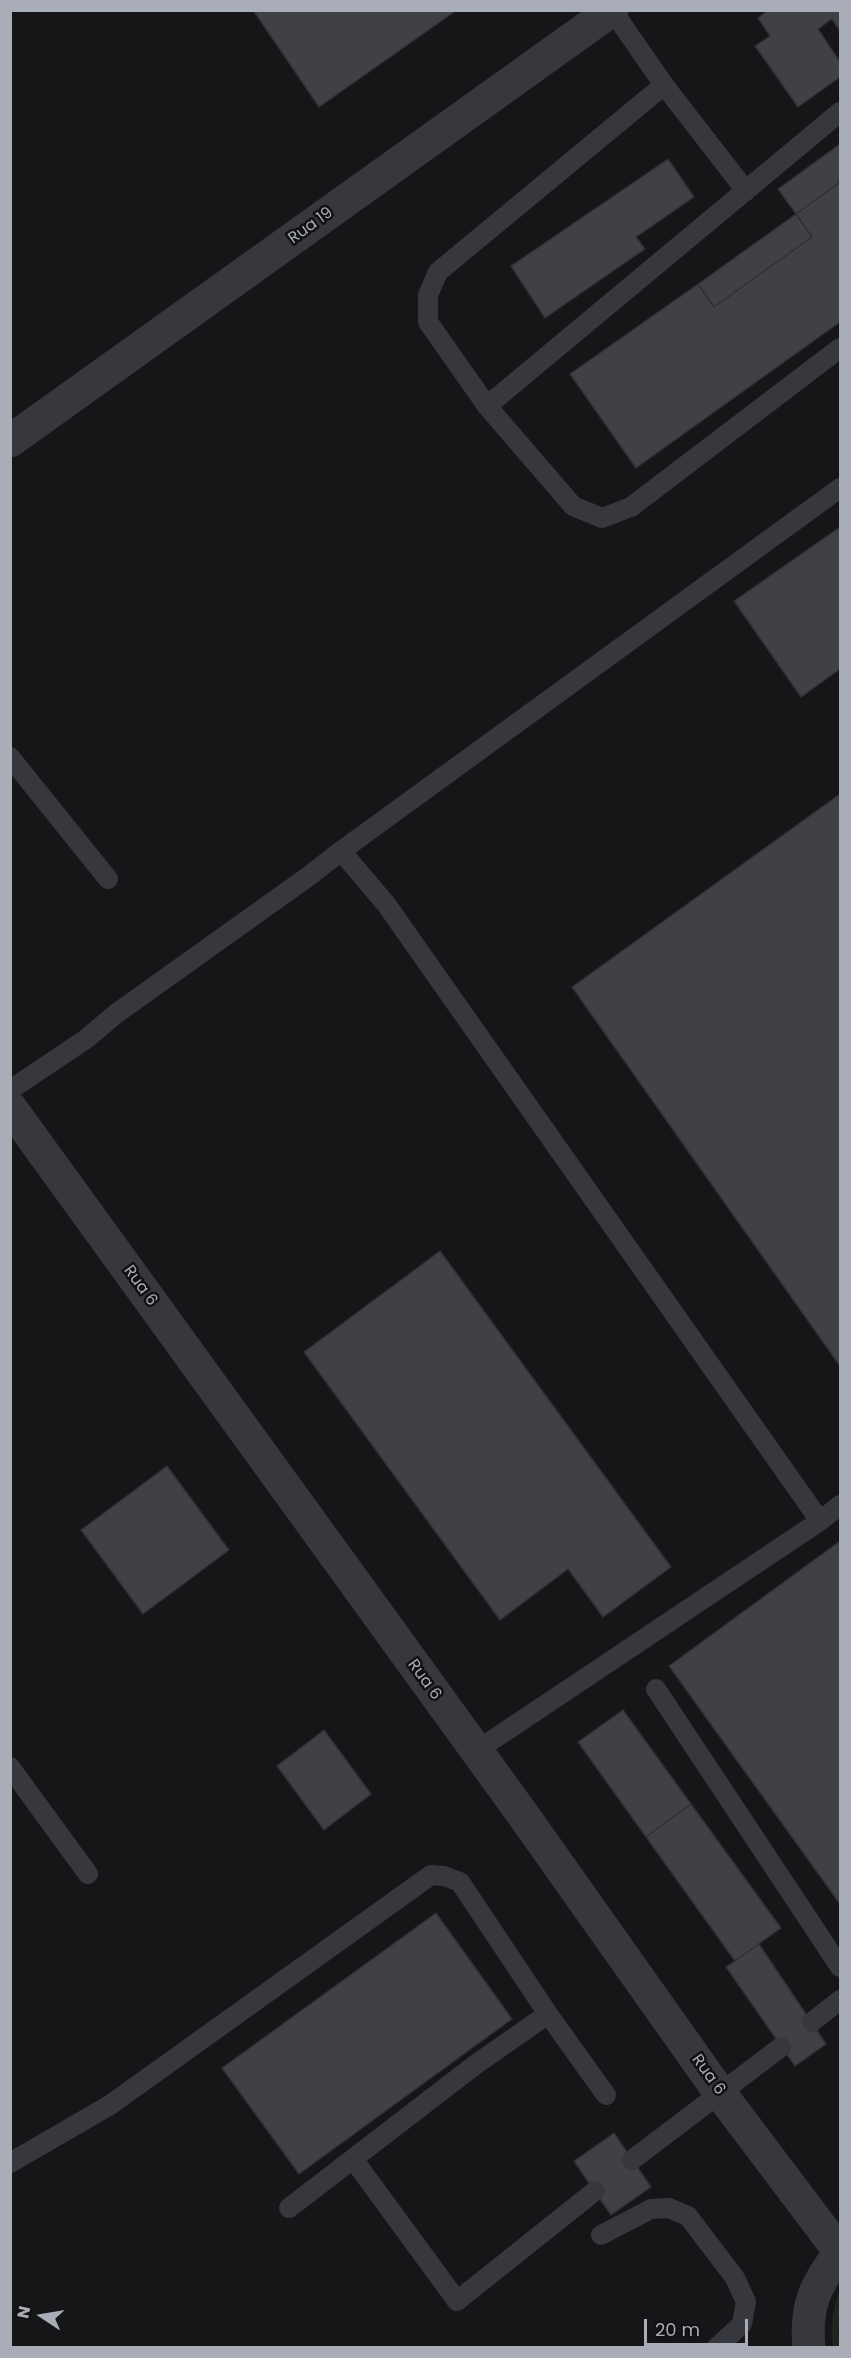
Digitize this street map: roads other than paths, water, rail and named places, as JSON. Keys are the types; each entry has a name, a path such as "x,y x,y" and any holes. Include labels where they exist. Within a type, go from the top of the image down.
{"street":[{"name":"Rua 19","path":"10,441 612,11"},
{"name":"Rua 6","path":"10,1107 521,1812 720,2093 840,2253"},
{"path":"809,2348 807,2324 812,2298 824,2274 840,2253"}],"lane":[{"path":"612,11 663,85 746,191"},
{"path":"663,85 438,272 428,295 428,322 488,406 573,506 602,518 631,507 840,348"},
{"path":"488,406 840,112"},
{"path":"10,1090 86,1039 117,1013 309,876 840,488"},
{"path":"10,757 108,879"},
{"path":"341,851 386,904 820,1521"},
{"path":"476,1751 820,1521 840,1505"},
{"path":"656,1689 840,1968"},
{"path":"10,1767 88,1874"},
{"path":"10,2163 110,2106 430,1875 444,1875 460,1882 548,2014 606,2095"},
{"path":"812,2022 840,2000"},
{"path":"289,2208 476,2065 548,2014"},
{"path":"632,2160 781,2047"},
{"path":"353,2159 457,2301 595,2191"},
{"path":"601,2235 651,2209 669,2208 688,2216 735,2278 746,2302 742,2324 716,2348"}]}
